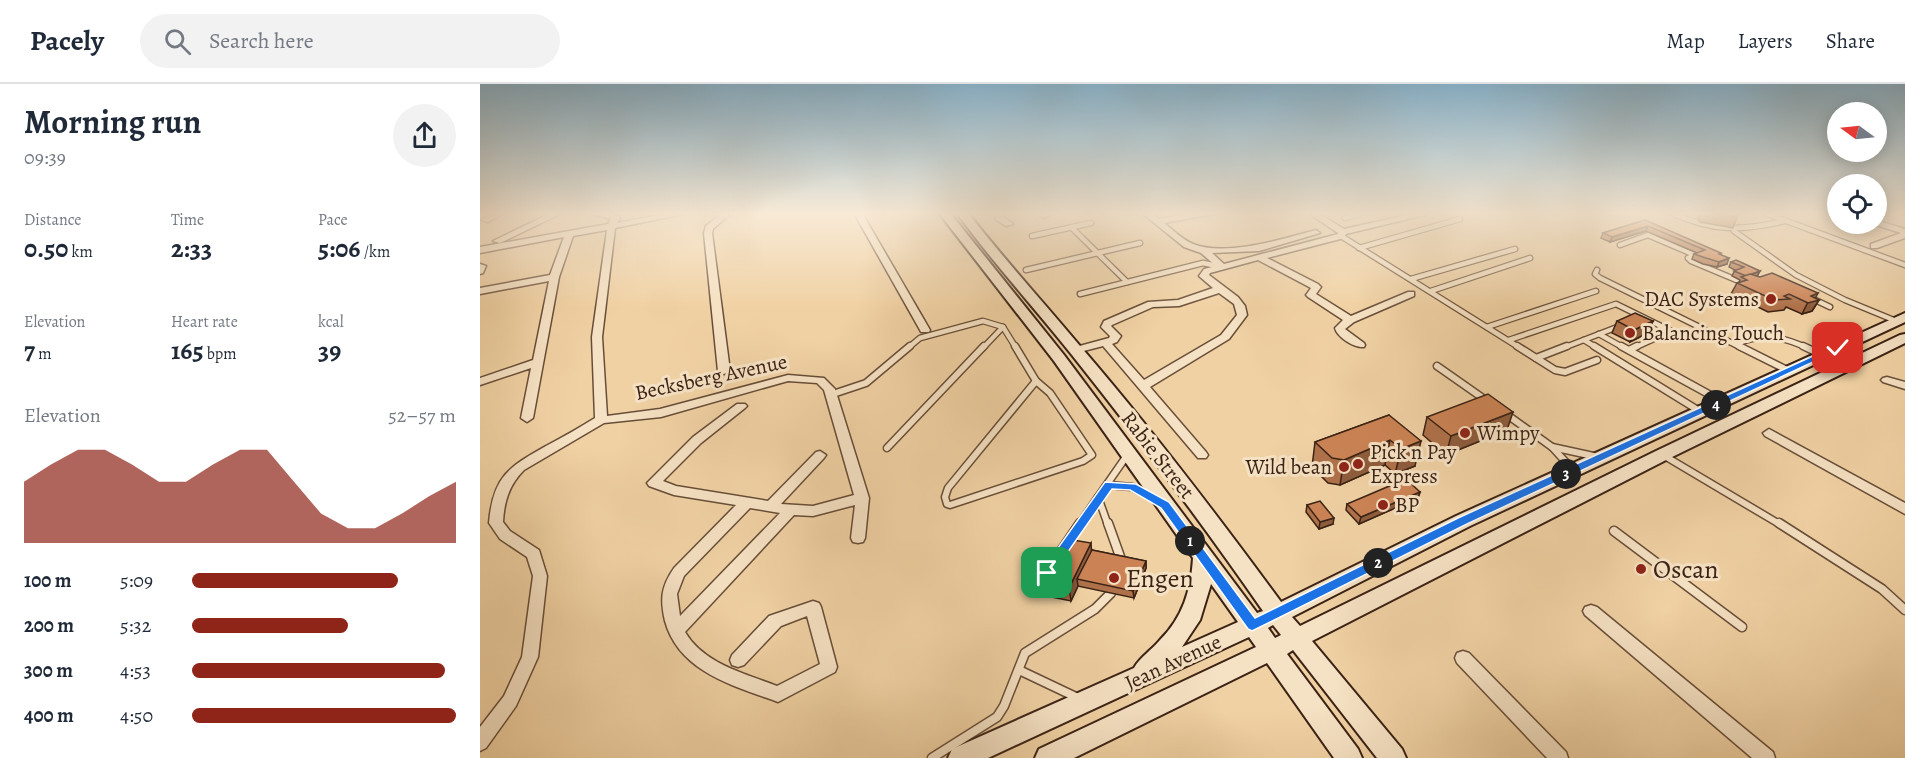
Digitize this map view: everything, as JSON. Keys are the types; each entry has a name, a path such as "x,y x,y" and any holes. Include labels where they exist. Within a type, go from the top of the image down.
{"main road":[{"name":"Rabie Street","path":"969,244 1059,358 1269,651 1349,758"},
{"name":"Rabie Street","path":"986,244 1009,274 1077,350 1220,534 1277,614 1393,758"},
{"name":"Jean Avenue","path":"961,758 1087,703 1277,614 1453,526 1901,319"},
{"name":"Jean Avenue","path":"1048,758 1068,752 1662,454 1905,338"},
{"path":"1574,471 1590,474 1640,451 1662,454"},
{"path":"1126,684 1167,652 1190,619 1203,579 1203,557"}],"street":[{"path":"480,250 511,244"},
{"path":"527,418 554,277 565,244"},
{"path":"480,742 510,701 530,657 540,576 534,554 505,535 496,523 497,509 503,487 510,476 535,456 601,420 597,337 609,244"},
{"path":"709,244 724,371"},
{"path":"876,244 925,330"},
{"path":"1186,244 1204,251 1222,267"},
{"path":"1204,251 1259,248 1272,244"},
{"path":"1143,386 1225,337 1242,315 1240,303 1204,276 1207,271 1306,244"},
{"path":"1260,258 1315,286 1311,295 1350,320"},
{"path":"480,291 554,277"},
{"path":"1077,350 1105,342 1116,336 1106,327 1108,323 1151,304 1179,303 1220,289"},
{"path":"1360,345 1340,331 1340,328 1350,320 1411,294"},
{"path":"1105,342 1202,455"},
{"path":"480,382 538,363"},
{"name":"Becksberg Avenue","path":"601,420 661,413 788,378 820,380 826,384 830,395"},
{"path":"1887,380 1905,386"},
{"path":"830,395 862,498 858,538"},
{"path":"741,406 697,440 654,483 674,490 791,510 813,511 862,498"},
{"path":"1769,433 1905,509"},
{"path":"771,506 820,455"},
{"path":"738,660 775,621 813,607 829,667 778,693 707,664 691,654 676,631 668,595 670,585 679,572 747,503"},
{"path":"676,631 791,510"},
{"path":"1591,611 1766,758"},
{"path":"1463,658 1559,758"}],"lane":[{"path":"1088,244 1127,282"},
{"path":"1026,270 1134,244"},
{"path":"1355,244 1555,370 1564,372 1597,360"},
{"path":"1359,248 1371,244"},
{"path":"1671,244 1695,255 1688,258 1691,261 1752,285"},
{"path":"1753,244 1796,275 1845,300 1901,319"},
{"path":"1849,244 1905,265"},
{"path":"1411,279 1515,249"},
{"path":"1431,291 1530,258"},
{"path":"1080,294 1203,263 1222,267"},
{"path":"1597,270 1595,274 1600,278 1789,371"},
{"path":"1487,327 1596,291"},
{"path":"1808,297 1830,307"},
{"path":"1509,340 1616,304 1671,331 1629,350"},
{"path":"1536,358 1643,316"},
{"path":"830,395 866,383 911,343 920,338 983,321 1003,327 1036,381 1050,393 1092,455 1083,461 950,505 947,504 945,497 948,488 1036,381"},
{"path":"887,448 1003,327"},
{"path":"1599,334 1723,402"},
{"path":"1736,345 1755,336 1773,336 1823,356"},
{"path":"1584,340 1701,412"},
{"path":"1437,366 1493,405"},
{"path":"1502,411 1552,447 1574,471"},
{"path":"1552,447 1603,458"},
{"path":"1030,573 1047,573 1129,454"},
{"path":"1662,454 1749,504 1882,589 1905,610"},
{"path":"1109,485 1142,490 1165,505"},
{"path":"1098,497 1123,563"},
{"path":"1614,531 1742,627"},
{"path":"932,758 997,717 1004,706 1025,653 1095,609 1111,593"},
{"path":"1019,670 1087,703"}],"building":[{"path":"1692,244 1701,244 1729,258 1719,262 1694,254 1705,250"},
{"path":"1736,260 1760,271 1746,276 1734,271 1744,267 1731,262"},
{"path":"1772,273 1818,293 1811,296 1819,300 1808,303 1789,294 1784,296 1790,299 1774,300 1737,283 1747,280 1741,277 1750,274 1760,277"},
{"path":"1635,313 1653,321 1634,330 1617,321"},
{"path":"1488,394 1513,412 1451,436 1427,417"},
{"path":"1389,415 1421,441 1401,449 1390,440 1344,460 1332,458 1315,442"},
{"path":"1406,479 1420,492 1361,517 1347,504"},
{"path":"1320,501 1334,518 1320,522 1307,505"},
{"path":"1067,539 1091,543 1069,588 1044,583"},
{"path":"1092,550 1146,561 1133,591 1077,579"}],"place":[{"name":"DAC Systems","path":"1771,299"},
{"name":"Balancing Touch","path":"1630,333"},
{"name":"Wimpy","path":"1465,433"},
{"name":"Pick n Pay Express","path":"1358,464"},
{"name":"Wild bean","path":"1344,467"},
{"name":"BP","path":"1383,505"},
{"name":"Oscan","path":"1641,569"},
{"name":"Engen","path":"1114,578"}],"route":[{"path":"1047,573 1078,525 1109,485 1132,487 1142,490 1165,505 1252,625 1462,521 1838,348"}]}
